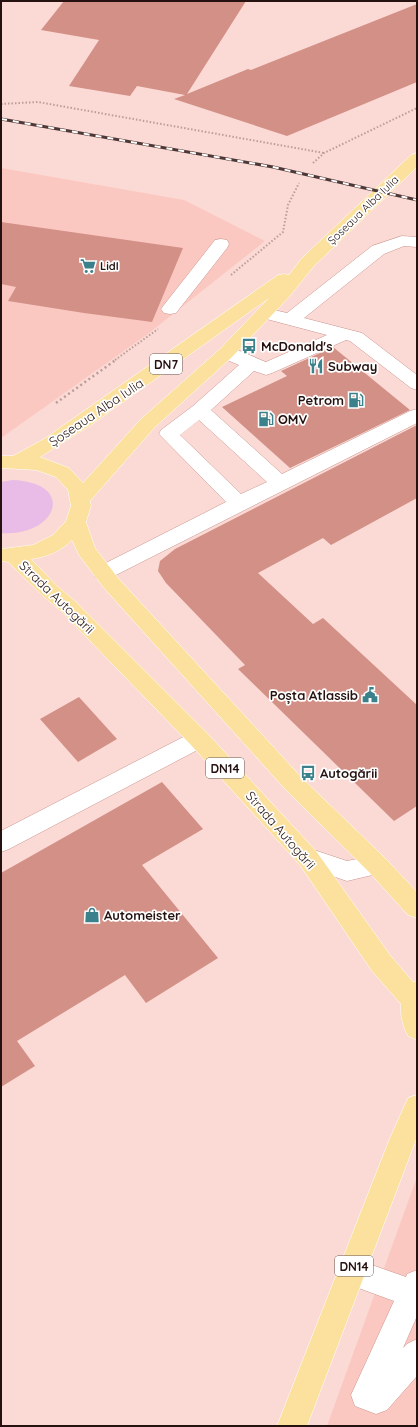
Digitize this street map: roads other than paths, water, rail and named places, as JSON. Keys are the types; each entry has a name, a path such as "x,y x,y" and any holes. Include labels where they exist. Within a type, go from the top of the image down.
{"main road":[{"name":"Șoseaua Alba Iulia","path":"81,498 148,423 226,353 265,313 308,262 417,158"},
{"name":"Șoseaua Alba Iulia","path":"10,462 51,443 84,421 158,370 245,305 308,262"},
{"name":"DN7","path":"10,462 37,462 67,475 76,486 81,498"},
{"path":"8,555 34,552 52,545 66,535 76,523 81,510 81,498"},
{"name":"DN14","path":"76,523 86,550 110,583 294,784 417,908"},
{"name":"Strada Autogării","path":"8,555 68,606 199,738 308,858 381,963 415,996"},
{"name":"DN14","path":"415,996 413,1019 417,1028"},
{"name":"DN14","path":"292,1426 403,1138 417,1107"}],"lane":[{"path":"290,320 378,250 402,241 417,242"},
{"path":"170,309 221,244"},
{"path":"265,313 356,337 417,384"},
{"path":"226,353 266,369 344,334"},
{"path":"168,434 200,410 252,363"},
{"path":"200,410 280,483"},
{"path":"103,573 417,415"},
{"path":"148,423 168,434 239,504"},
{"path":"1,842 199,738"},
{"path":"308,858 347,871 376,865"},
{"path":"352,1272 416,1291 371,1397 417,1354"}],"railway":[{"path":"1,119 273,167 417,200"}],"place":[{"name":"Lidl","path":"88,266"},
{"name":"McDonald's","path":"249,346"},
{"name":"Subway","path":"316,366"},
{"name":"Petrom","path":"356,400"},
{"name":"OMV","path":"266,419"},
{"name":"Poșta Atlassib","path":"370,695"},
{"name":"Autogării","path":"308,773"},
{"name":"Automeister","path":"92,915"}]}
